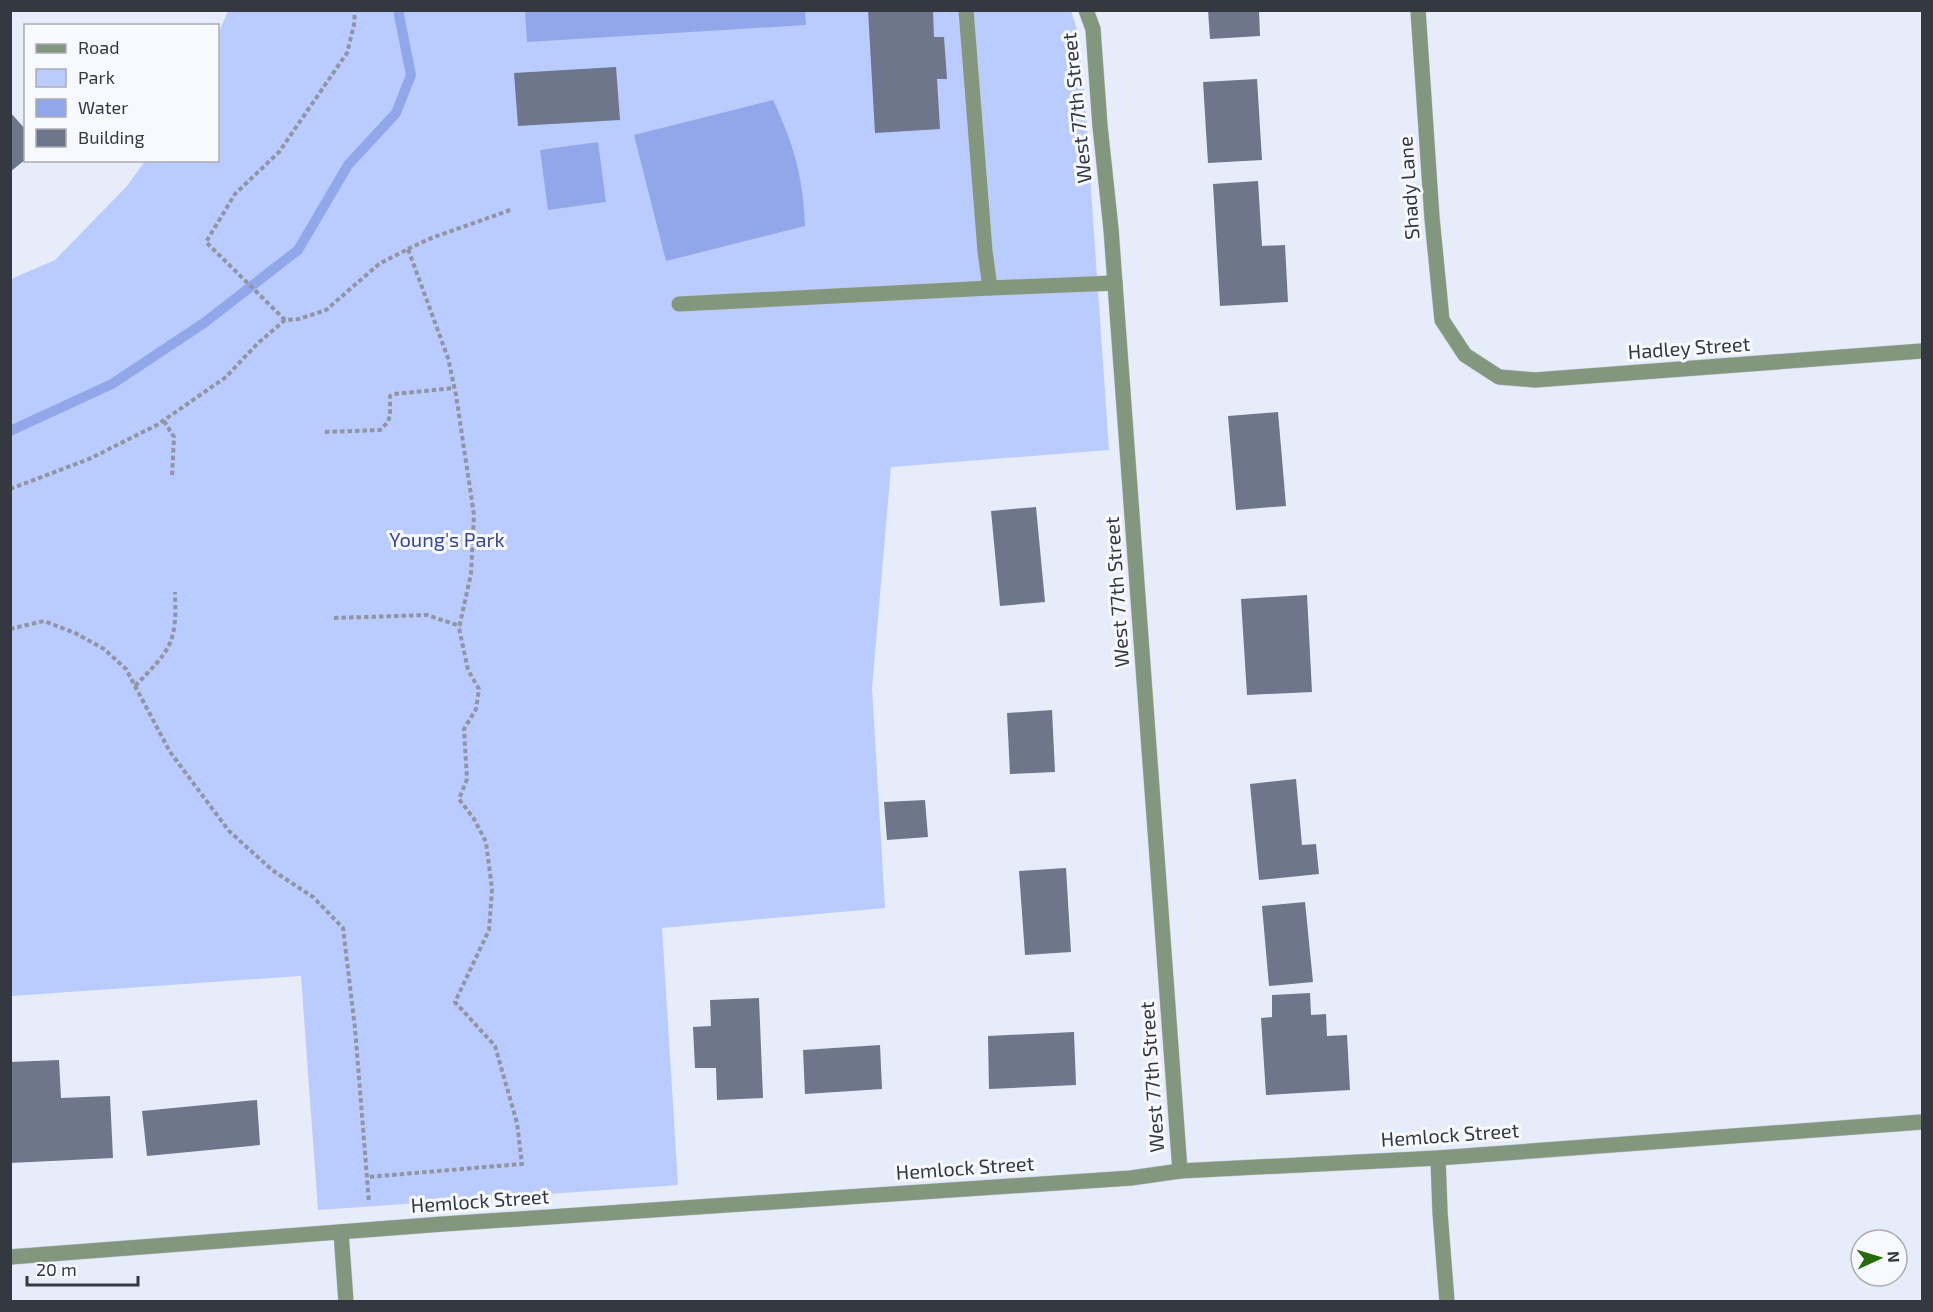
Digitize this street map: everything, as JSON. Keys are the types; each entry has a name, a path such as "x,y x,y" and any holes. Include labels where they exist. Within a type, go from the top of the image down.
{"street":[{"path":"966,10 990,288"},
{"name":"West 77th Street","path":"1086,10 1092,29 1115,284 1180,1171"},
{"name":"Shady Lane","path":"1418,10 1432,218 1442,320 1465,355"},
{"path":"679,304 1115,284"},
{"name":"Hadley Street","path":"1465,355 1499,377 1535,380 1923,351"},
{"name":"Hemlock Street","path":"10,1257 443,1224 1131,1178 1180,1171 1438,1158 1923,1122"},
{"path":"1438,1158 1447,1302"},
{"path":"341,1233 346,1302"}],"path":[{"path":"285,320 206,242 236,194 279,152 347,53 355,10"},
{"path":"10,489 88,459 164,420 226,376 257,344 285,320 299,319 326,310 379,264 429,239 513,210"},
{"path":"10,629 44,621 75,633 104,649 126,669 170,752 229,831 272,870 313,897 343,928 367,1178 522,1164 517,1122 495,1046 455,1002 489,930 492,889 486,842 474,819 459,799 467,779 464,729 476,709 479,688 468,670 460,626 471,574 474,515 448,358 408,249"},
{"path":"325,432 380,430 385,426 390,415 390,396 454,388"},
{"path":"164,420 174,437 172,477"},
{"path":"340,431 340,437"},
{"path":"135,686 171,644 174,632 175,592"},
{"path":"334,618 427,615 460,626"}],"green space":[{"name":"Young's Park","path":"228,11 1071,11 1077,29 1084,88 1109,450 891,467 872,688 885,908 662,928 678,1185 318,1210 301,976 11,996 11,279 55,260 127,186 144,162 219,162 219,32"}],"water":[{"path":"805,10 806,25 527,42 525,11"},
{"path":"773,100 787,132 800,176 805,226 666,261 634,135"},
{"path":"598,142 606,202 548,210 540,150"}],"building":[{"path":"868,10 933,10 934,37 944,37 947,79 937,79 940,129 875,133"},
{"path":"1208,10 1259,10 1260,36 1210,39"},
{"path":"616,67 620,120 518,126 514,73"},
{"path":"1257,79 1262,160 1208,163 1203,82"},
{"path":"10,112 24,128 24,161 10,172"},
{"path":"1258,181 1262,246 1285,245 1288,302 1220,306 1213,184"},
{"path":"1278,412 1286,506 1236,510 1228,416"},
{"path":"1036,507 1045,602 1000,606 991,511"},
{"path":"1307,595 1312,692 1247,695 1241,599"},
{"path":"1052,710 1055,772 1010,774 1007,713"},
{"path":"1296,779 1302,845 1316,844 1319,874 1259,880 1250,784"},
{"path":"925,800 928,837 887,840 884,802"},
{"path":"1066,868 1071,952 1025,955 1019,871"},
{"path":"1305,902 1313,982 1269,986 1262,906"},
{"path":"1310,993 1311,1015 1326,1014 1327,1036 1347,1035 1350,1090 1266,1095 1261,1018 1272,1017 1272,995"},
{"path":"759,998 763,1098 717,1100 716,1068 695,1068 693,1027 711,1026 710,1000"},
{"path":"1074,1032 1076,1085 989,1089 988,1036"},
{"path":"880,1045 882,1089 805,1094 803,1050"},
{"path":"59,1060 61,1098 110,1096 113,1158 10,1163 10,1062"},
{"path":"257,1100 260,1145 147,1156 142,1111"}],"waterway":[{"path":"10,431 112,384 204,323 298,250 348,165 396,113 411,75 398,10"}]}
